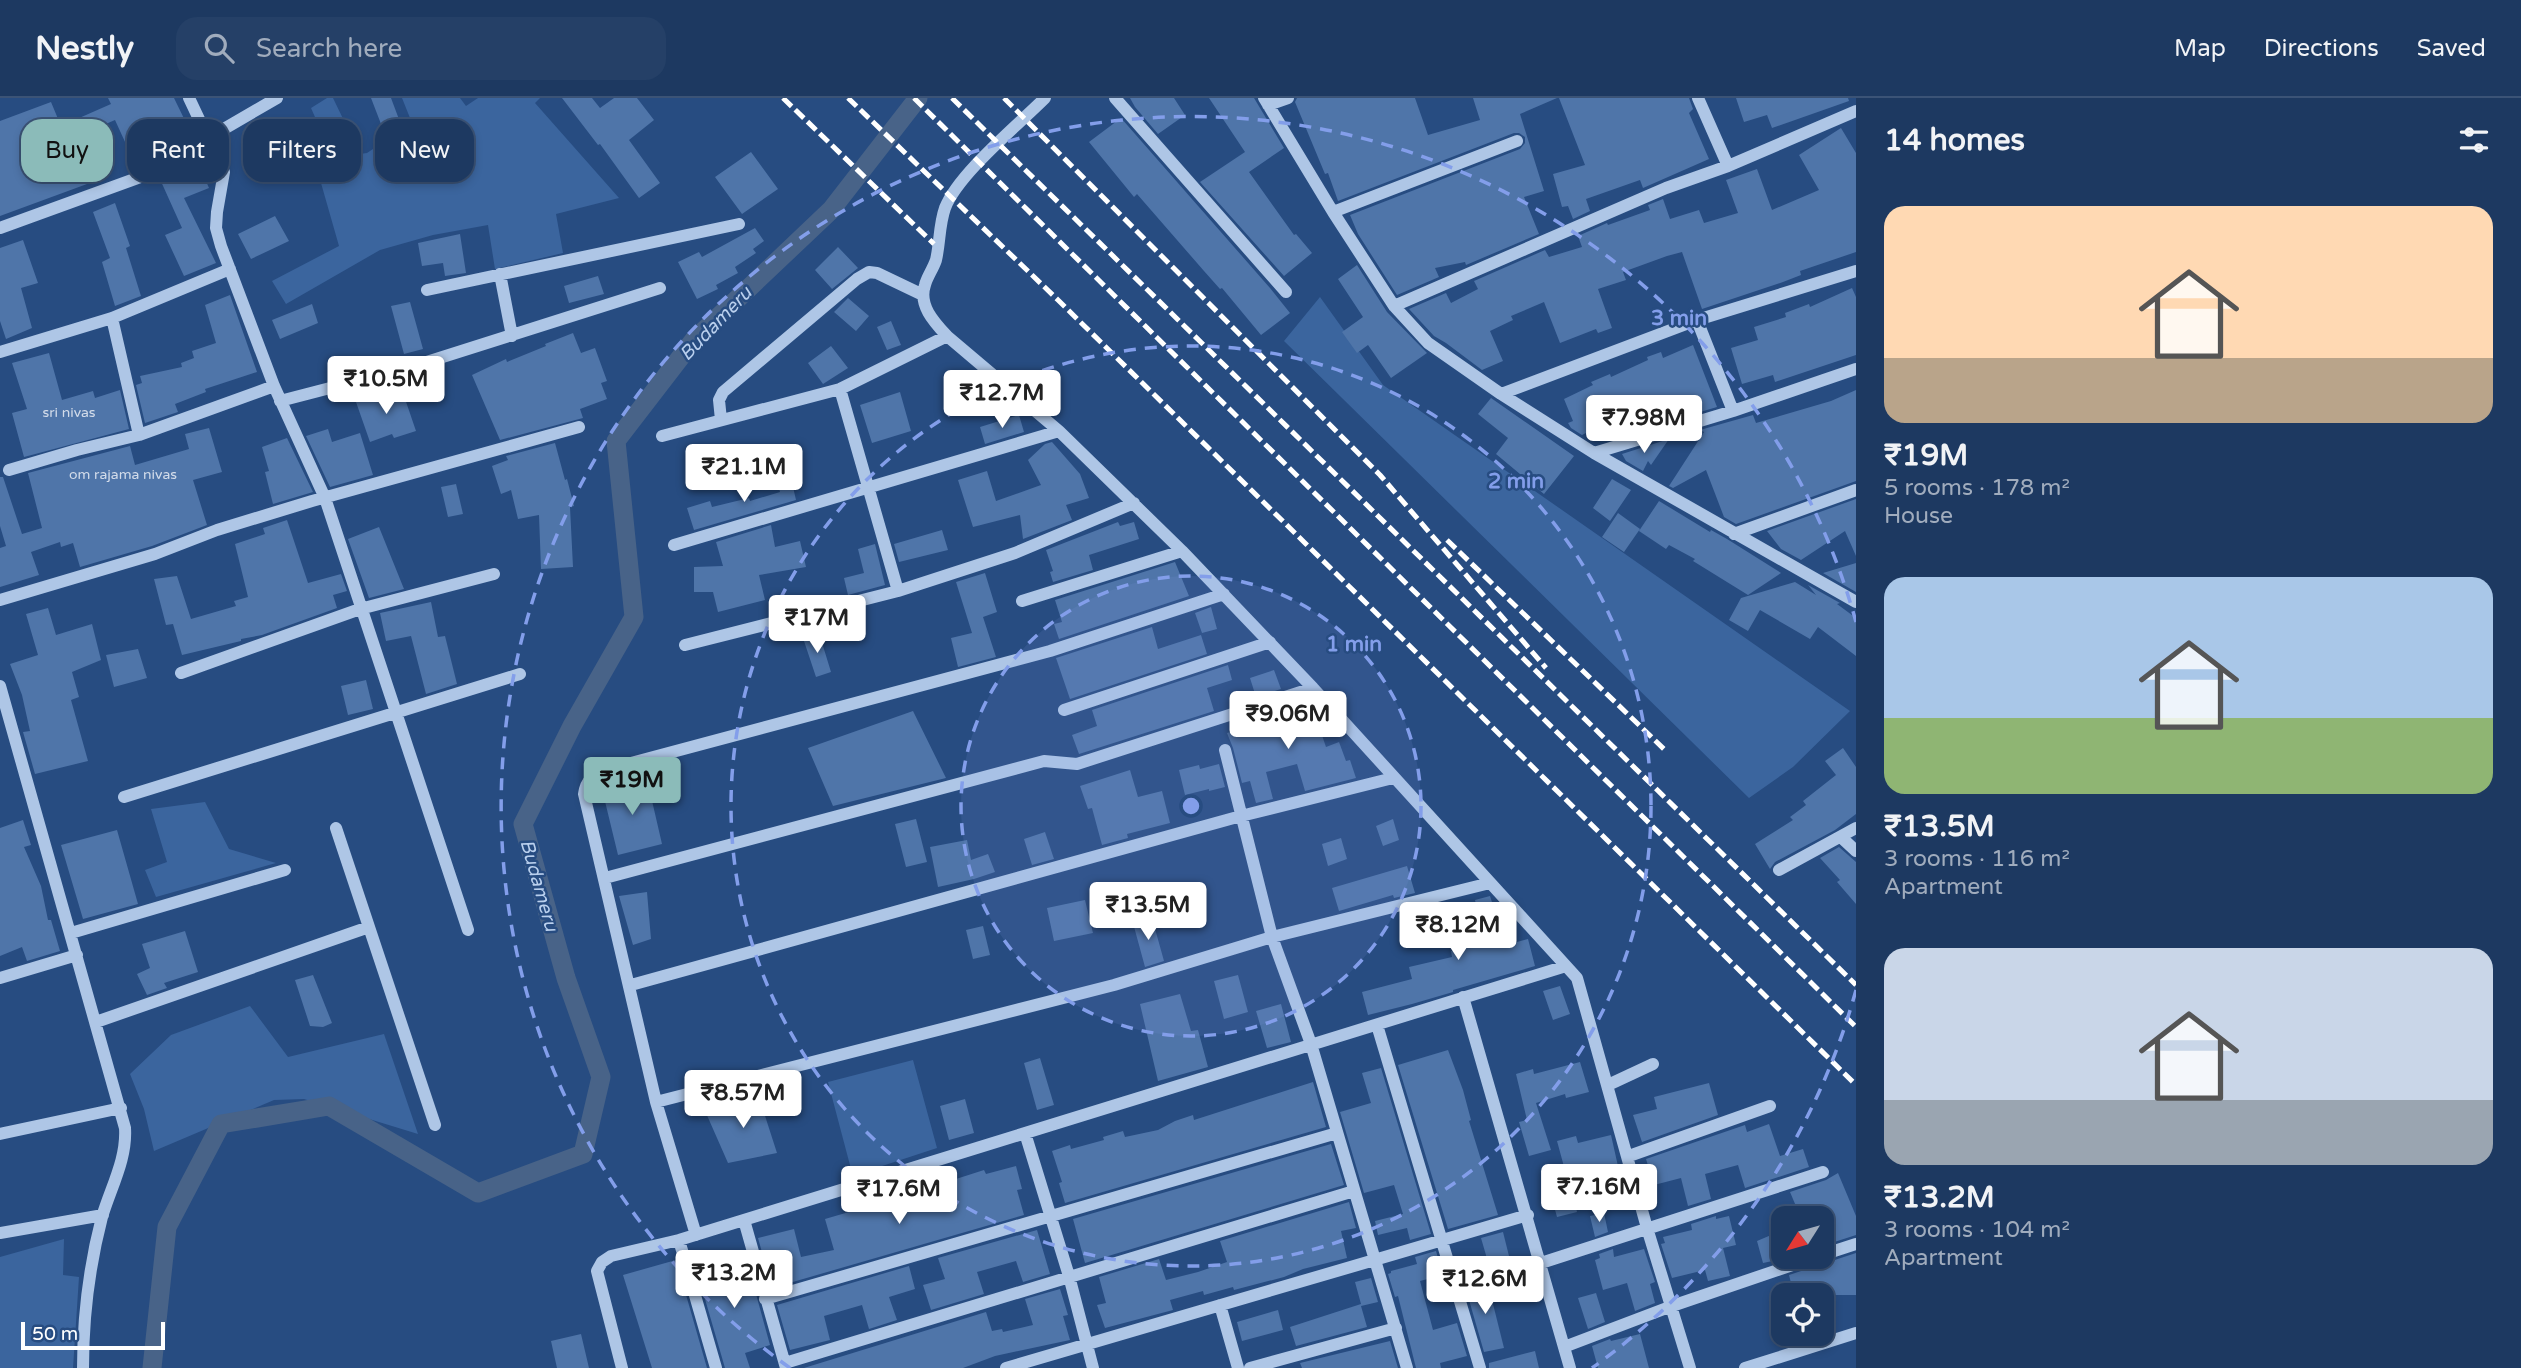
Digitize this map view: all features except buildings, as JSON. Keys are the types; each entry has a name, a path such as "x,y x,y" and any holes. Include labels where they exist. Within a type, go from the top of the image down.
{"street":[{"path":"189,98 199,119"},
{"path":"229,127 277,98"},
{"path":"1045,98 963,178 953,192 940,225 936,260 924,286 926,308 933,321 947,336 1059,431 1224,594 1577,978 1647,1228 1690,1368"},
{"path":"1115,98 1286,292"},
{"path":"1288,98 1266,102 1394,306 1415,330 1443,355 1594,453 1856,602"},
{"path":"1698,98 1728,166"},
{"path":"1394,306 1667,188 1728,166 1856,111"},
{"path":"1333,212 1517,141"},
{"path":"0,228 127,181"},
{"path":"222,182 216,228 280,401 325,498 468,930"},
{"path":"427,290 740,224"},
{"path":"0,352 112,318 230,269"},
{"path":"1501,394 1697,320 1856,271"},
{"path":"721,421 719,400 723,391 856,279 869,272 877,273 923,295"},
{"path":"500,274 512,337"},
{"path":"280,401 411,367 660,289"},
{"path":"112,318 139,435"},
{"path":"1697,320 1734,411"},
{"path":"662,436 840,389 947,336"},
{"path":"1594,453 1734,411 1856,369"},
{"path":"9,470 139,435 274,386"},
{"path":"840,389 898,591"},
{"path":"0,600 155,554 217,530 579,427"},
{"path":"674,545 1059,431"},
{"path":"1734,534 1856,490"},
{"path":"685,645 898,591 1015,553 1134,503"},
{"path":"1022,601 1182,551"},
{"path":"181,673 360,609 494,574"},
{"path":"696,1235 656,1102 631,985 584,794 585,786 595,774 1051,651 1224,594"},
{"path":"1064,710 1270,642"},
{"path":"124,797 520,674"},
{"path":"0,686 121,1108 126,1140 124,1154 103,1215 85,1299 83,1368"},
{"path":"605,878 1044,761 1077,764 1313,688"},
{"path":"1225,750 1272,936 1311,1044 1407,1368"},
{"path":"631,985 1241,816 1393,778"},
{"path":"336,828 436,1125"},
{"path":"1779,870 1856,828"},
{"path":"1842,838 1856,851"},
{"path":"71,933 285,870"},
{"path":"656,1102 1114,985 1272,936 1490,883"},
{"path":"96,1022 369,927"},
{"path":"0,978 77,955"},
{"path":"622,1368 597,1271 602,1262 611,1256 696,1235 1311,1044 1377,1026 1566,965"},
{"path":"1463,997 1570,1368"},
{"path":"1377,1026 1480,1368"},
{"path":"1608,1085 1653,1064"},
{"path":"1629,1156 1770,1106"},
{"path":"0,1133 121,1108"},
{"path":"1025,1133 1069,1276 1093,1368"},
{"path":"765,1299 1338,1133"},
{"path":"1541,1264 1823,1172"},
{"path":"744,1220 785,1365 1354,1191"},
{"path":"0,1233 103,1215"},
{"path":"1006,1368 1528,1215"},
{"path":"679,1240 716,1368"},
{"path":"1834,1251 1856,1244"},
{"path":"1564,1347 1672,1306 1782,1269"},
{"path":"1220,1305 1238,1368"},
{"path":"1250,1368 1396,1328"},
{"path":"1745,1368 1856,1333"}],"shaded area":[{"path":"327,98 333,98 343,119 316,119 311,108"},
{"path":"402,98 460,98 466,106 478,98 540,98 535,103 619,198 556,214 563,253 495,269 488,225 433,235 380,250 286,304 272,281 339,246 321,183 361,182 361,154 375,148 375,182 474,182 474,119 410,119"},
{"path":"1320,297 1383,385 1850,711 1793,767 1749,798 1284,341"},
{"path":"205,802 229,849 276,863 156,897 145,870 167,862 151,809"},
{"path":"250,1006 288,1057 384,1034 418,1134 304,1099 274,1100 154,1151 144,1109 130,1074 171,1035"},
{"path":"913,1060 937,1148 873,1169 851,1169 828,1082"},
{"path":"64,1239 63,1275 79,1277 73,1368 0,1368 0,1257"}],"waterway":[{"name":"Budameru","path":"152,1368 167,1227 221,1124 329,1106 478,1193 583,1154 601,1077 566,978 523,824 572,726 634,617 616,441 693,341 831,210 918,98"}],"railway":[{"path":"783,98 934,244"},
{"path":"848,98 1058,300 1856,1085"},
{"path":"914,98 1856,1027"},
{"path":"952,98 1856,985"},
{"path":"1004,98 1380,475 1546,668"},
{"path":"1447,540 1666,751"}]}
